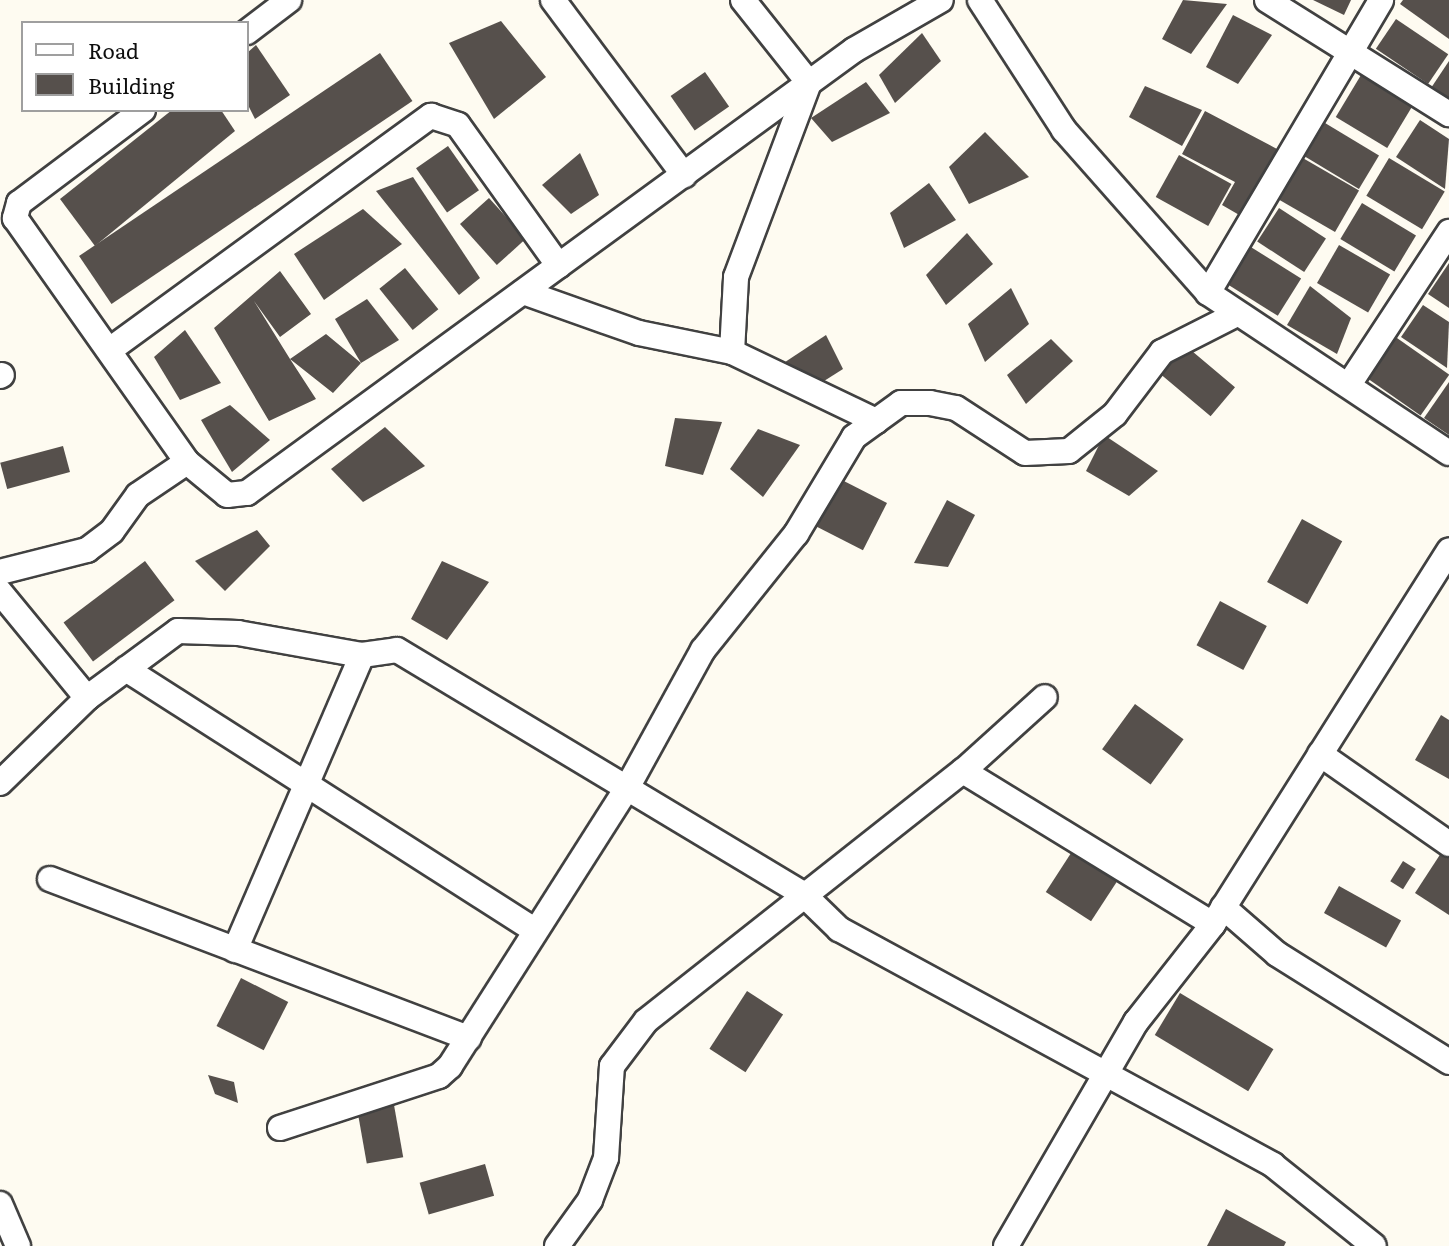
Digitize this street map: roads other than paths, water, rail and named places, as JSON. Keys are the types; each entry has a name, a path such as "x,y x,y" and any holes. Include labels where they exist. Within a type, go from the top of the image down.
{"street":[{"path":"248,31 289,0"},
{"path":"553,0 684,175"},
{"path":"743,0 809,83"},
{"path":"139,112 19,203 15,218 111,349 187,462 227,495 247,493 809,83 941,0"},
{"path":"980,0 1063,130 1208,293 1235,315 1350,383 1449,453"},
{"path":"1267,0 1449,114"},
{"path":"1208,293 1349,50 1381,0"},
{"path":"732,352 736,277 809,83"},
{"path":"111,349 431,116 458,125 558,266"},
{"path":"1350,383 1449,232"},
{"path":"523,292 639,333 732,352 876,421"},
{"path":"280,1128 439,1076 469,1038 534,930 627,788 703,650 796,534 854,437 901,402 930,403 956,408 1025,453 1069,452 1115,414 1162,352 1235,315"},
{"path":"0,572 87,550 112,531 138,495 187,462"},
{"path":"1006,1246 1108,1077 1136,1022 1218,916 1449,550"},
{"path":"0,592 87,698"},
{"path":"0,783 87,698 177,631 191,630 362,655 397,650 802,893 839,929 1273,1165 1374,1246"},
{"path":"235,950 362,655"},
{"path":"126,669 534,930"},
{"path":"557,1246 590,1200 606,1158 612,1066 626,1043 802,893 963,771 1045,697"},
{"path":"1320,754 1449,844"},
{"path":"963,771 1218,916 1449,1062"},
{"path":"50,879 469,1038"},
{"path":"0,1204 18,1246"}]}
